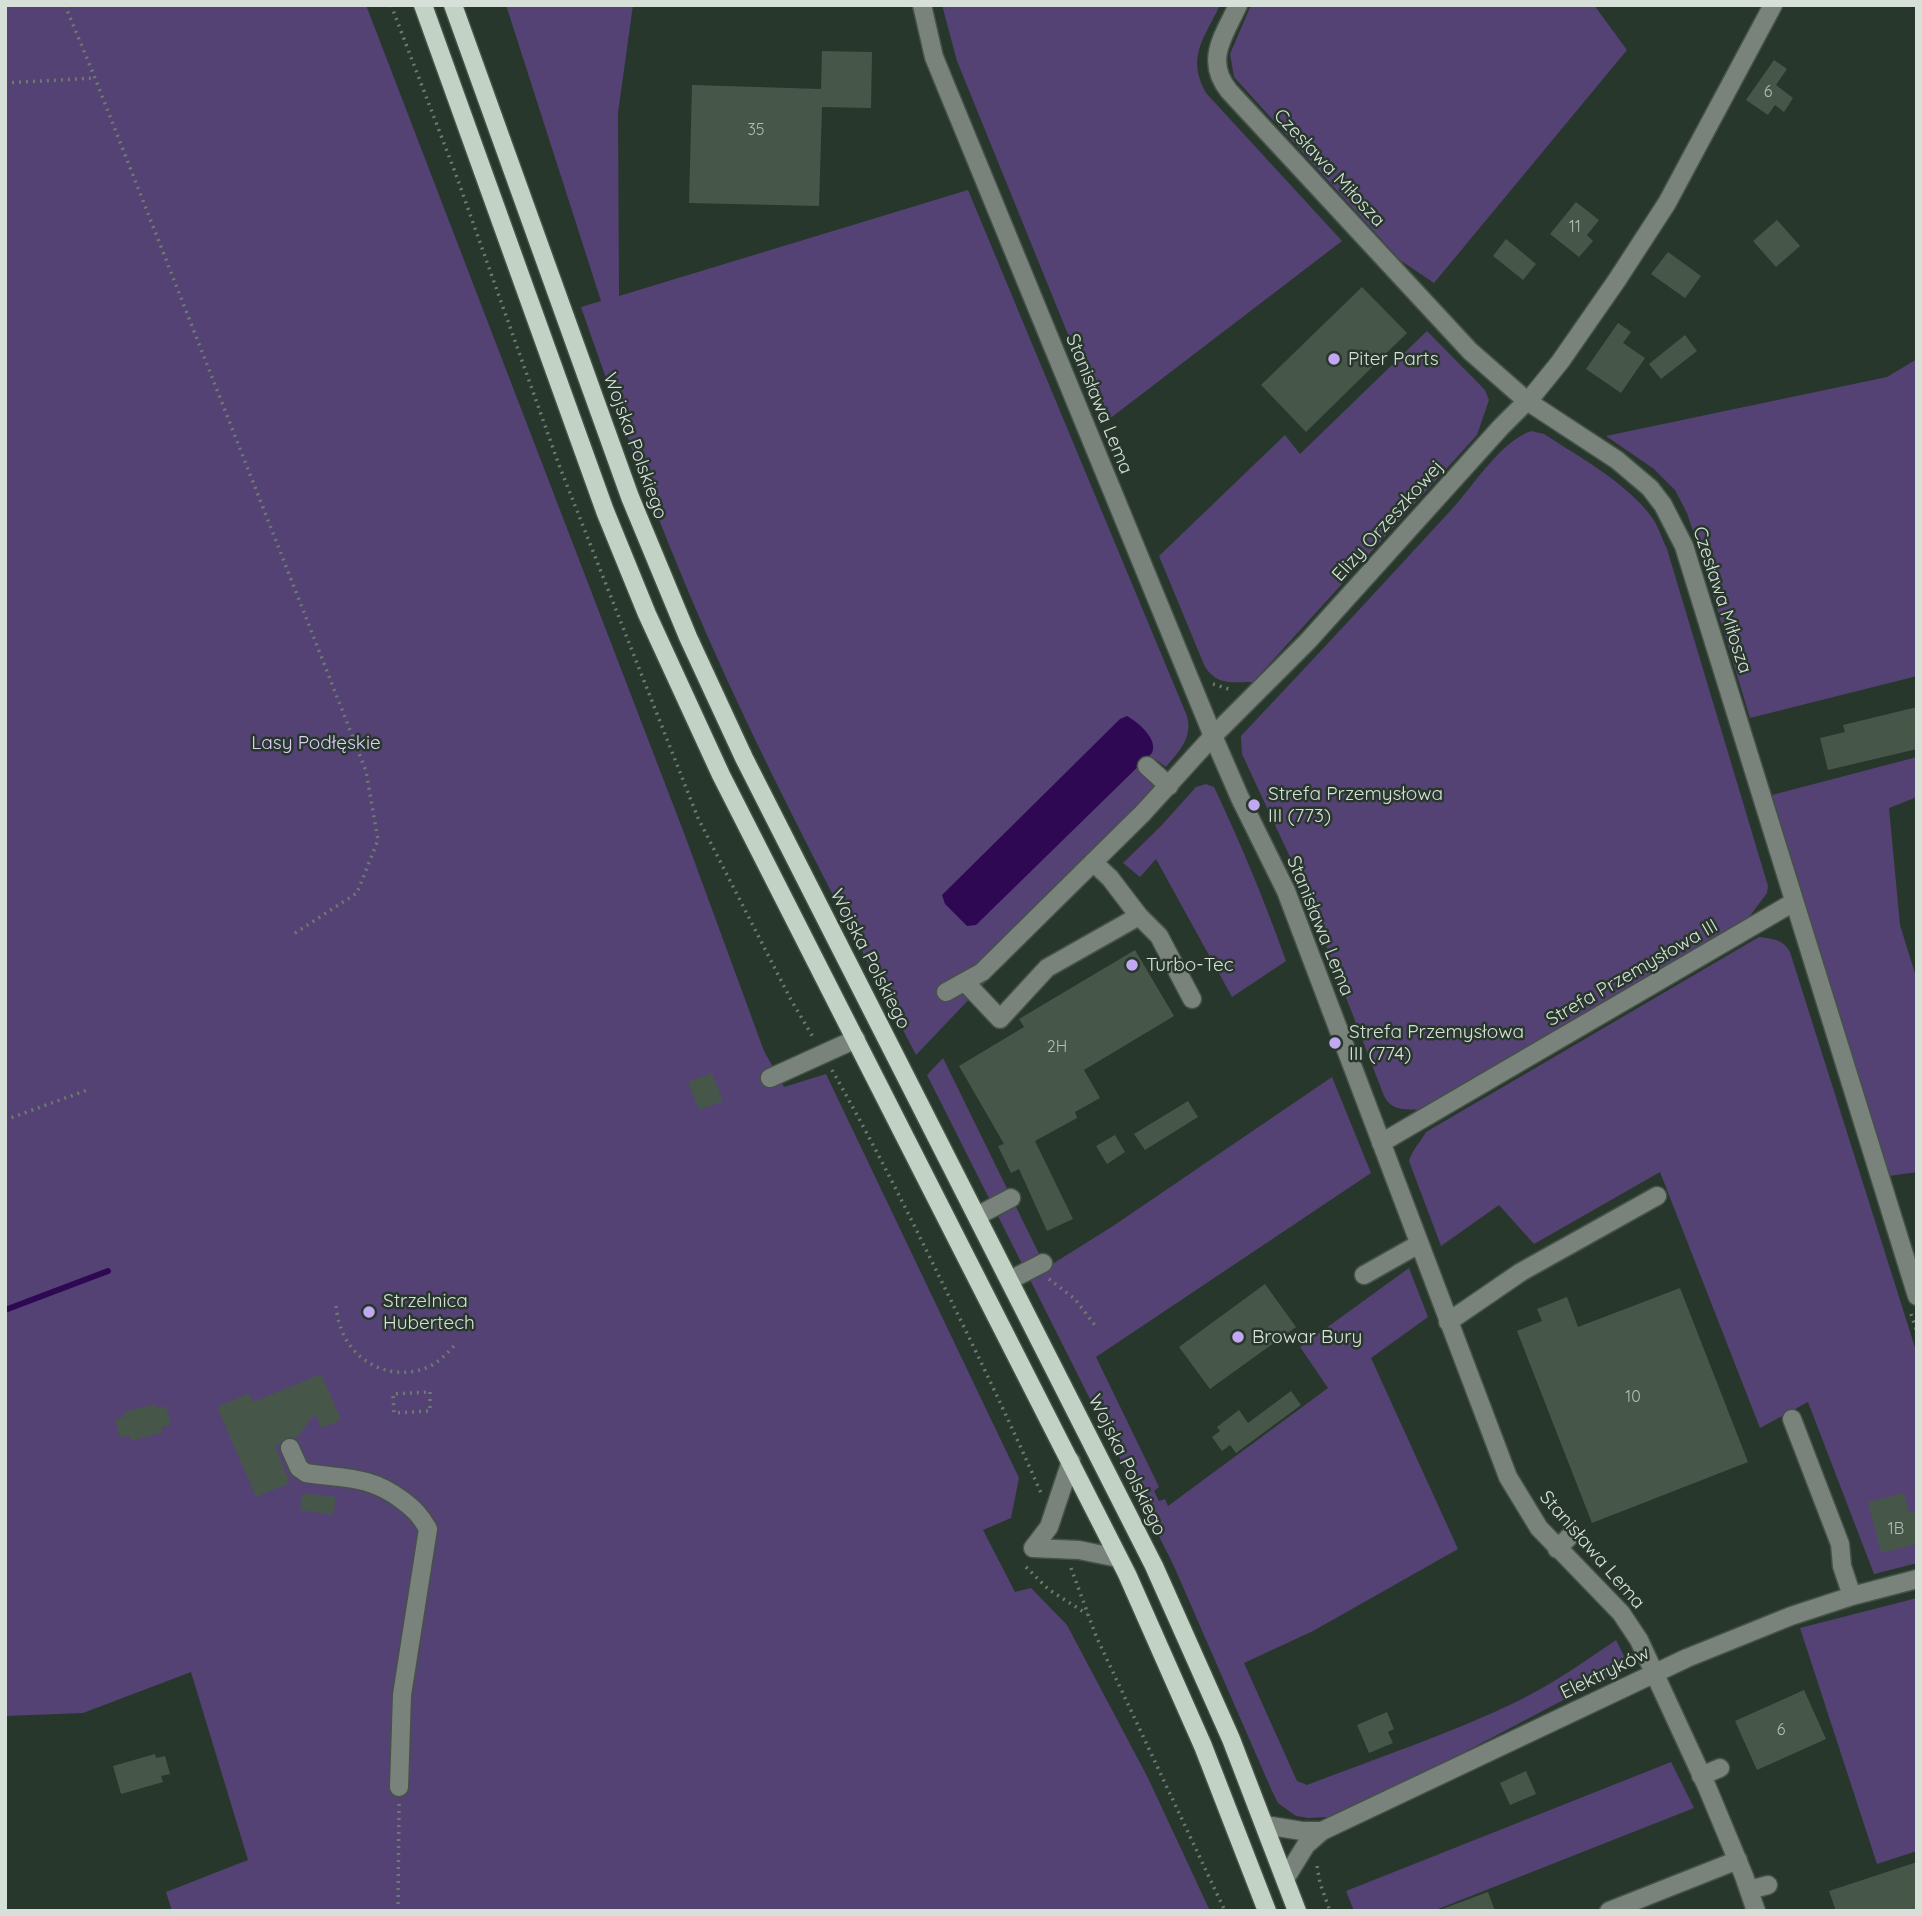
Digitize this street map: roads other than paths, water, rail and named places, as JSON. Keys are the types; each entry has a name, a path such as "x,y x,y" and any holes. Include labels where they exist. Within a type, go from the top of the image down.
{"main road":[{"path":"424,5 605,511 647,614 721,775 1118,1558 1203,1746 1267,1911"},
{"name":"Wojska Polskiego","path":"453,5 630,497 688,637 744,758 1010,1280 1174,1610 1231,1740 1297,1911"}],"street":[{"name":"Stanisława Lema","path":"922,5 934,57 944,83 1213,736 1286,891 1508,1477 1527,1511 1557,1549 1620,1613 1639,1640 1702,1776 1738,1860 1756,1911"},
{"name":"Czesława Miłosza","path":"1238,5 1216,54 1216,67 1221,81 1444,324 1527,401 1635,474 1663,505 1675,526 1684,546 1917,1296"},
{"name":"Elizy Orzeszkowej","path":"946,992 982,972 1143,813 1213,736 1301,649 1527,401 1567,352 1667,203 1773,5"},
{"path":"1147,766 1169,786"},
{"path":"1093,862 1110,878 1139,916 1160,936 1192,999"},
{"name":"Strefa Przemysłowa III","path":"1381,1143 1794,902"},
{"path":"965,982 1000,1019 1047,968 1139,916"},
{"path":"770,1078 856,1039"},
{"path":"1448,1322 1521,1272 1657,1196"},
{"path":"977,1216 1011,1198"},
{"path":"1364,1275 1419,1244"},
{"path":"1010,1280 1038,1265"},
{"path":"1793,1419 1840,1544 1842,1566 1852,1596"},
{"path":"290,1448 299,1468 306,1473 360,1479 389,1490 419,1513 428,1529 402,1695 399,1787"},
{"path":"1071,1461 1049,1527 1033,1548 1063,1548 1118,1558"},
{"path":"1557,1549 1571,1535"},
{"name":"Elektryków","path":"1285,1879 1306,1845 1322,1830 1654,1672 1790,1616 1917,1579"},
{"path":"1702,1776 1720,1768"},
{"name":"Elektryków","path":"1265,1825 1302,1831 1322,1830"},
{"path":"1609,1911 1738,1860"},
{"path":"1749,1890 1768,1885"}],"waterway":[{"path":"5,1310 108,1271"}],"place":[{"name":"Piter Parts","path":"1334,359"},
{"name":"Strefa Przemysłowa III (773)","path":"1254,805"},
{"name":"Turbo-Tec","path":"1132,965"},
{"name":"Strefa Przemysłowa III (774)","path":"1335,1043"},
{"name":"Strzelnica Hubertech","path":"369,1312"},
{"name":"Browar Bury","path":"1238,1337"}],"park label":[{"name":"Lasy Podłęskie","path":"316,743"}]}
